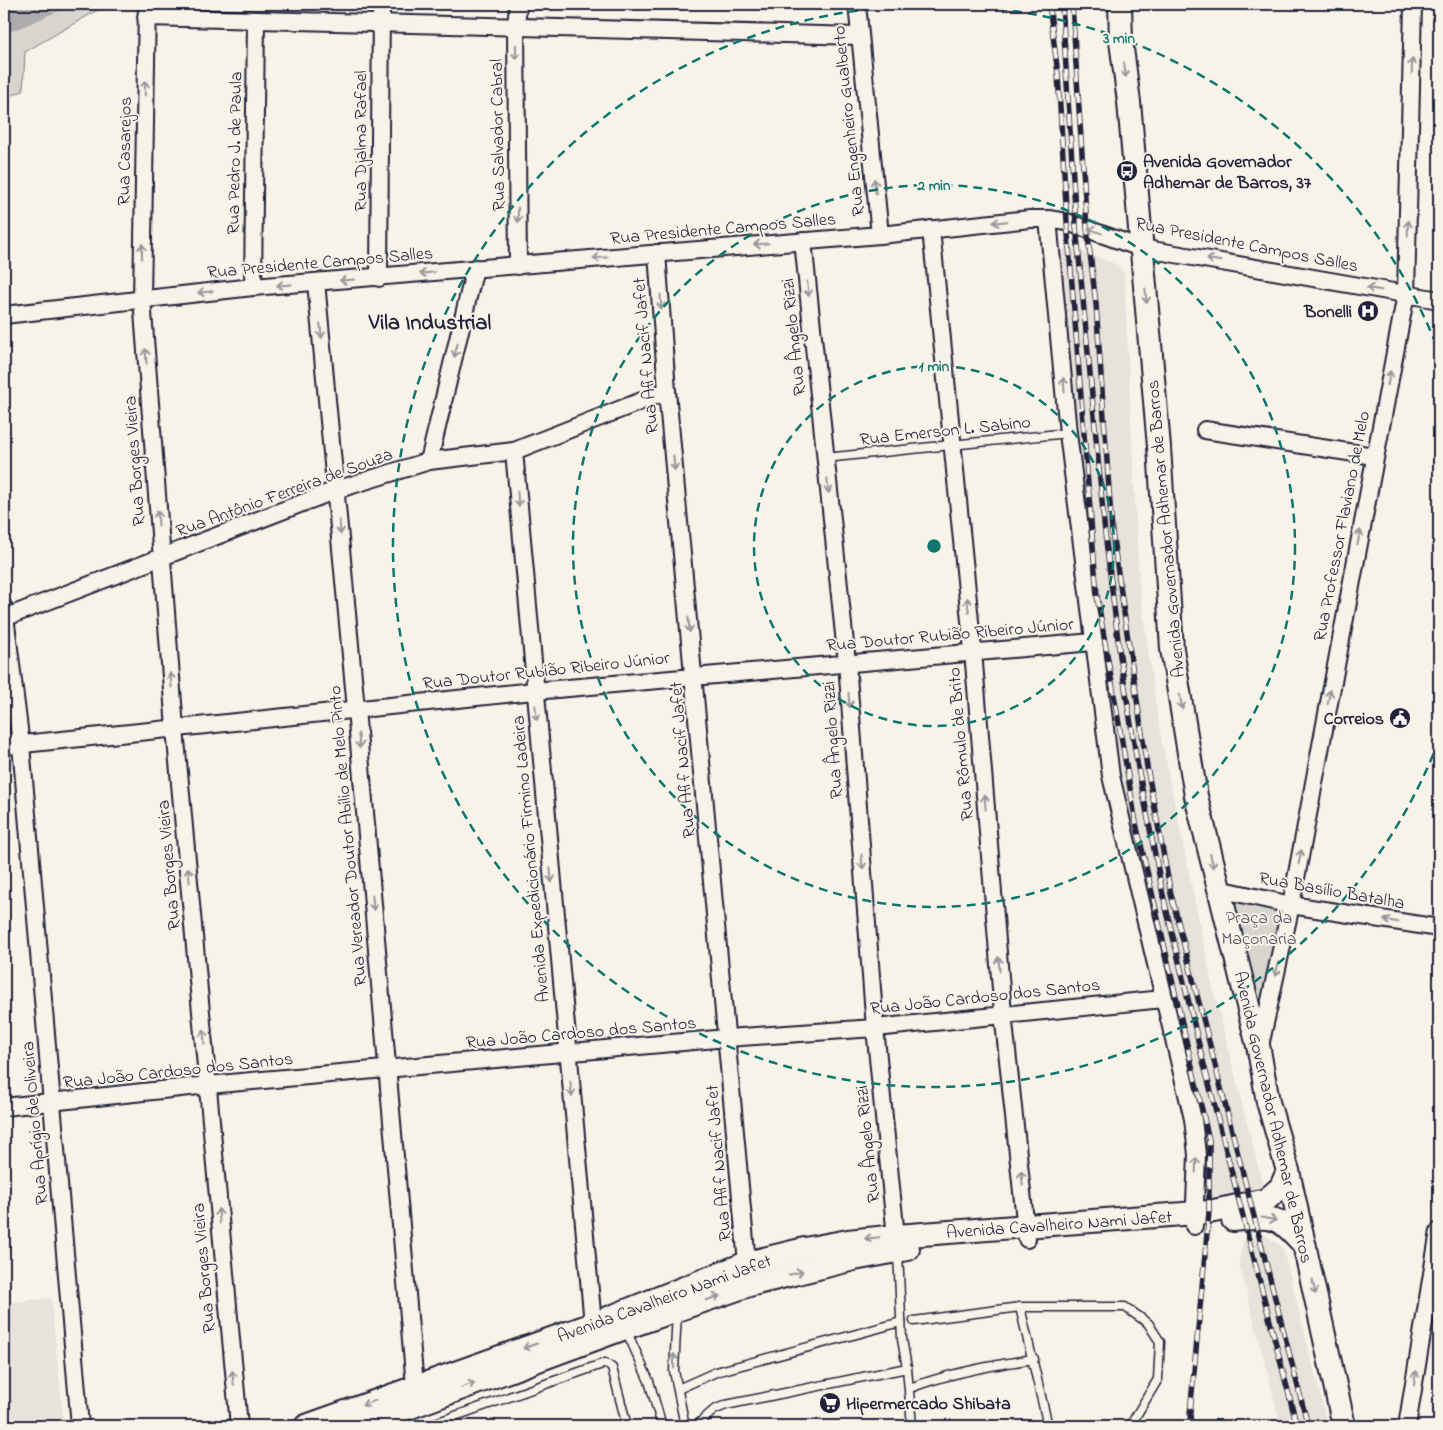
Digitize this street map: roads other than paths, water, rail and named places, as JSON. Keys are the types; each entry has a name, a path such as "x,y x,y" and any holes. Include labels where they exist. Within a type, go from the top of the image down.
{"main road":[{"name":"Avenida Governador Adhemar de Barros","path":"1120,4 1121,41 1129,102 1159,447 1172,649 1196,796 1258,1050 1268,1102 1288,1171 1344,1426"},
{"name":"Avenida Cavalheiro Nami Jafet","path":"1195,1220 1266,1200 1281,1187 1288,1171"},
{"name":"Avenida Cavalheiro Nami Jafet","path":"358,1426 596,1331 747,1263 848,1241 897,1243 1195,1220 1267,1217 1289,1228 1305,1247"},
{"name":"Avenida Cavalheiro Nami Jafet","path":"306,1426 415,1386 596,1331 625,1328 767,1280 897,1243"}],"street":[{"name":"Rua Djalma Rafael","path":"379,278 380,4"},
{"name":"Rua Salvador Cabral","path":"518,4 516,27 518,266"},
{"name":"Rua Engenheiro Gualberto","path":"857,4 880,234"},
{"name":"Rua Professor Flaviano de Melo","path":"1258,1050 1291,905 1406,294 1413,4"},
{"path":"146,10 256,20 859,36"},
{"name":"Rua Casarejos","path":"142,299 146,10"},
{"name":"Rua Pedro J. de Paula","path":"253,287 256,20"},
{"path":"1048,219 1068,434 1111,776 1163,999 1185,1078 1193,1119 1197,1155 1195,1220"},
{"name":"Rua Presidente Campos Salles","path":"4,315 253,287 379,278 475,268 518,266 1048,219 1086,228 1141,248 1439,300"},
{"name":"Rua Rômulo de Brito","path":"932,229 973,651 1003,1014 1027,1233"},
{"name":"Rua Ângelo Rizzi","path":"803,241 847,663 874,1028 897,1243"},
{"name":"Rua Afif Nacif Jafet","path":"657,253 667,391 747,1263"},
{"path":"429,461 475,268"},
{"name":"Rua Vereador Doutor Abílio de Melo Pinto","path":"316,282 356,709 415,1386"},
{"name":"Rua Borges Vieira","path":"142,299 175,729 208,1085 229,1341 239,1426"},
{"name":"Rua Antônio Ferreira de Souza","path":"4,614 161,560 336,490 429,461 514,450 667,391"},
{"path":"1206,430 1374,456"},
{"name":"Avenida Expedicionário Firmino Ladeira","path":"514,450 534,691 596,1331"},
{"name":"Rua Aprígio de Oliveira","path":"4,614 21,745 80,1426"},
{"name":"Rua Doutor Rubião Ribeiro Júnior","path":"4,746 534,691 973,651 1093,642"},
{"name":"Rua Basílio Batalha","path":"1219,889 1291,905 1439,928"},
{"name":"Rua João Cardoso dos Santos","path":"4,1107 208,1085 568,1054 727,1038 874,1028 1163,999"},
{"path":"1408,1426 1439,1236"}],"lane":[{"name":"Rua Emerson L. Sabino","path":"826,458 1068,434"},
{"path":"897,1243 901,1322 910,1388 912,1426"},
{"path":"1020,1307 1034,1359 1046,1426"},
{"path":"914,1321 1020,1307 1125,1307 1148,1323 1160,1342 1158,1379 1130,1426"},
{"path":"677,1310 674,1362 685,1426"},
{"path":"678,1389 716,1372 901,1322"},
{"path":"625,1328 649,1381 662,1426"},
{"path":"910,1388 999,1364 1034,1359"},
{"path":"427,1426 605,1363 612,1368 628,1426"},
{"path":"696,1426 714,1410 726,1405 907,1368"}],"waterway":[{"path":"4,19 40,4"}],"railway":[{"path":"1049,4 1058,74 1067,222 1097,596 1136,823 1209,1140 1209,1212 1190,1414 1191,1426"},
{"path":"1062,4 1076,225 1105,533 1120,656 1138,768 1163,895 1200,1049 1297,1426"},
{"path":"1072,4 1087,228 1096,304 1112,532 1147,767 1171,894 1308,1426"}],"place":[{"name":"Avenida Governador Adhemar de Barros, 37","path":"1127,171"},
{"name":"Bonelli","path":"1368,311"},
{"name":"Correios","path":"1400,718"},
{"name":"Hipermercado Shibata","path":"830,1403"}],"district":[{"name":"Vila Industrial","path":"430,321"}],"park label":[{"name":"Praça da Maçonaria","path":"1259,928"}]}
